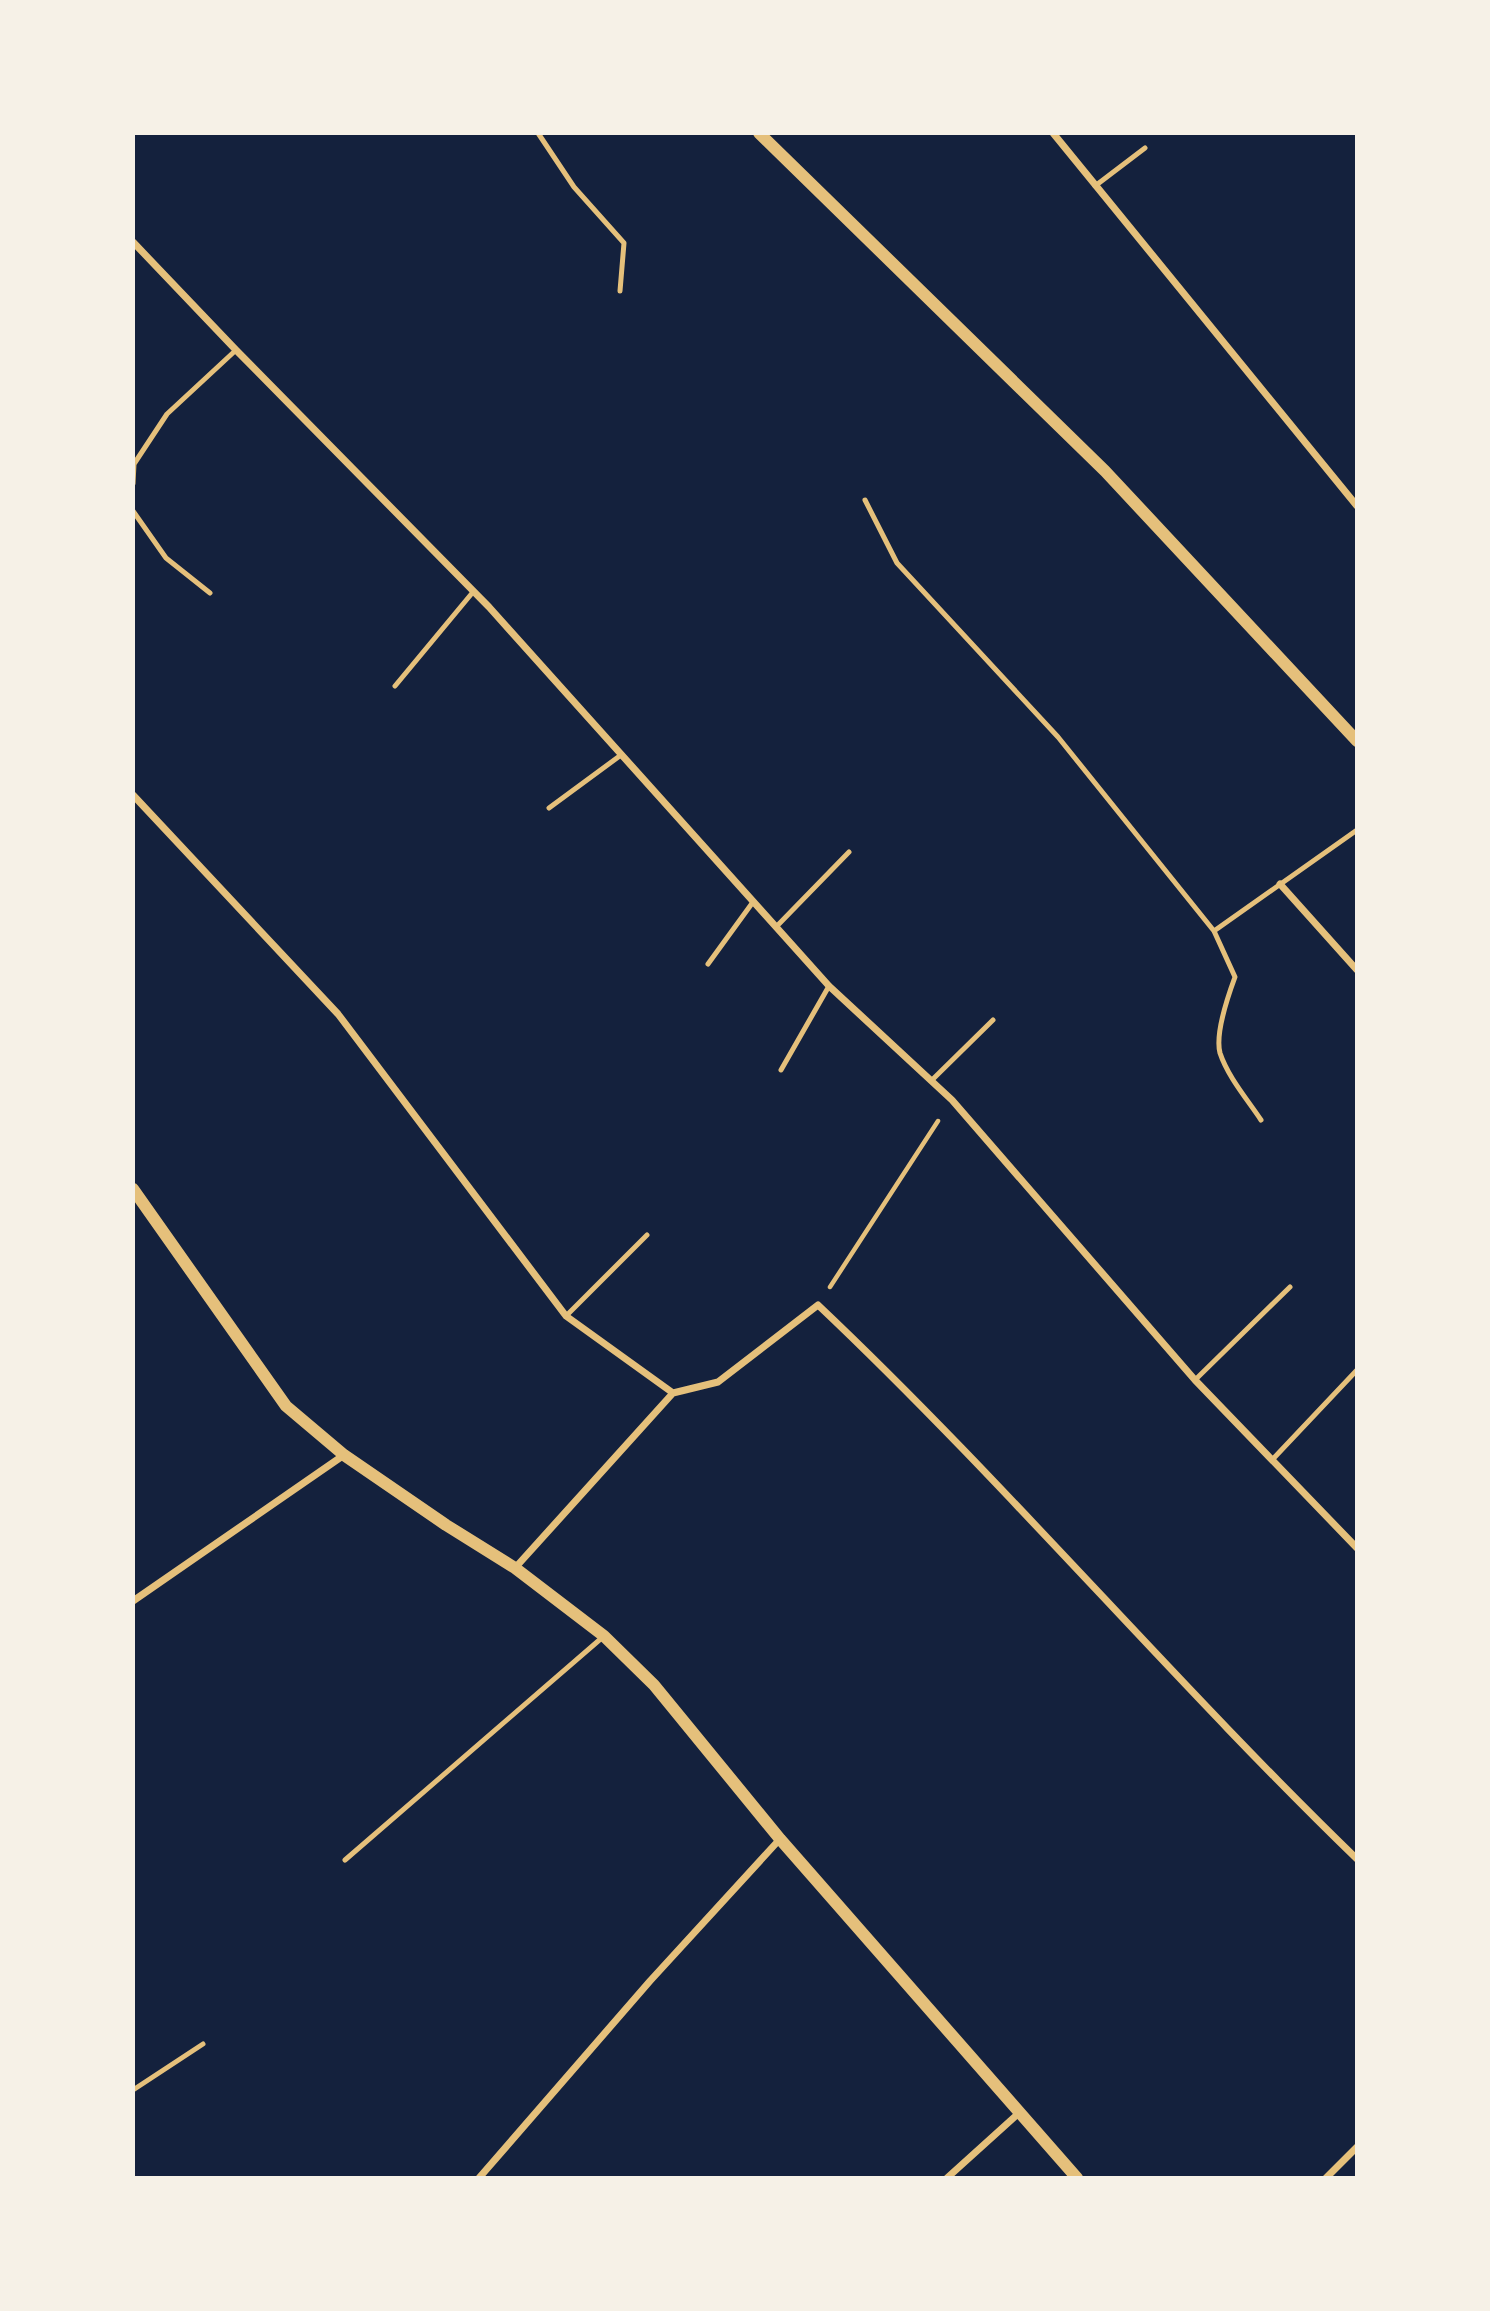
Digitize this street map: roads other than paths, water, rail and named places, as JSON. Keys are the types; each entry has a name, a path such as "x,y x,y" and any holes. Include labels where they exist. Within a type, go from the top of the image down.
{"street":[{"path":"759,133 1105,471 1357,741"},
{"path":"1053,133 1357,506"},
{"path":"133,242 473,592 829,986 952,1100 1195,1380 1357,1548"},
{"path":"133,794 338,1014 566,1316 673,1393"},
{"path":"1280,884 1357,970"},
{"path":"133,1189 286,1406 344,1455 514,1568 604,1636 654,1685 780,1839 1077,2178"},
{"path":"514,1568 673,1393 718,1382 818,1305 890,1373 1279,1784 1357,1859"},
{"path":"133,1601 344,1455"},
{"path":"479,2178 650,1981 780,1839"},
{"path":"947,2178 1020,2112"},
{"path":"1326,2178 1357,2147"}],"lane":[{"path":"538,133 574,187 624,243 620,291"},
{"path":"1095,186 1145,148"},
{"path":"133,484 134,464 167,414 236,350"},
{"path":"866,500 897,562 1058,737 1214,931 1235,977 1223,1009 1219,1051 1261,1120"},
{"path":"133,512 166,558 210,593"},
{"path":"395,686 473,592"},
{"path":"549,808 621,755"},
{"path":"1214,931 1357,830"},
{"path":"776,927 849,852"},
{"path":"708,964 753,902"},
{"path":"780,1070 829,986"},
{"path":"932,1080 993,1020"},
{"path":"566,1316 647,1234"},
{"path":"1195,1380 1290,1287"},
{"path":"1272,1460 1357,1370"},
{"path":"345,1860 604,1636"},
{"path":"133,2090 203,2044"}]}
